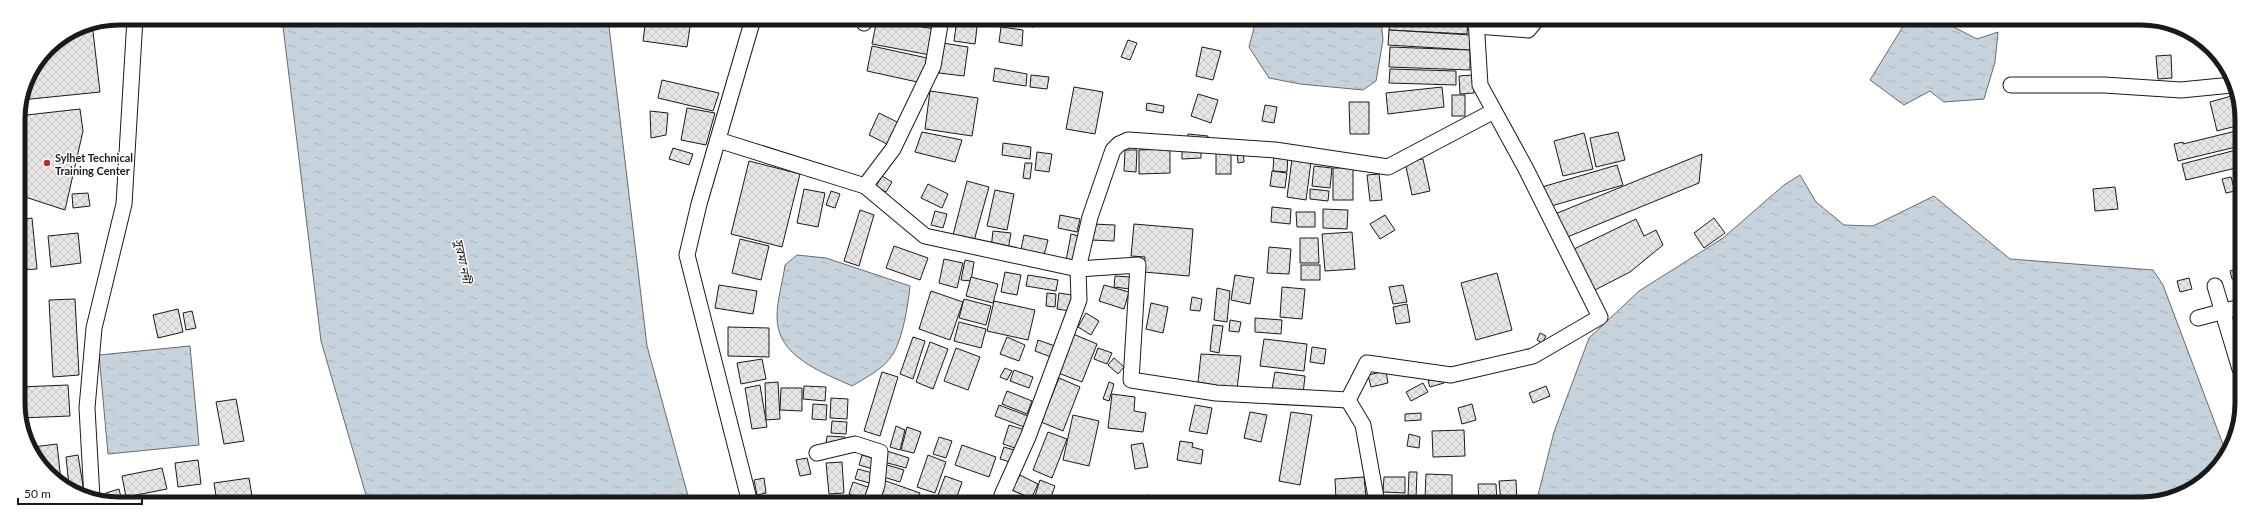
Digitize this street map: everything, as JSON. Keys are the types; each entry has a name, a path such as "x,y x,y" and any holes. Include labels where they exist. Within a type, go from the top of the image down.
{"street":[{"path":"92,493 87,408 94,328 124,204 135,25"},
{"path":"748,497 687,255 751,25"},
{"path":"865,186 893,149 933,66 940,25"},
{"path":"1348,400 1367,363 1452,375 1533,356 1600,317 1480,85 1476,25"},
{"path":"1491,25 1528,30 1532,25"},
{"path":"2011,85 2104,84 2181,90 2228,85"},
{"path":"1007,497 1002,495 1028,437 1079,300 1078,269 1090,217 1113,150 1119,144 1128,140 1275,150 1388,167 1494,112"},
{"path":"718,140 865,186 925,236 1078,269 1138,265 1131,380 1216,393 1348,400"},
{"path":"2215,286 2235,353"},
{"path":"2198,318 2235,308"},
{"path":"1348,400 1363,425 1376,497"},
{"path":"817,453 855,444 880,452 877,485 873,497"}],"water":[{"name":"সুরমা নদী","path":"283,25 609,25 647,346 688,497 367,497 321,341"},
{"path":"1255,25 1382,25 1383,40 1376,81 1363,90 1300,84 1269,78 1249,47"},
{"path":"1904,25 1950,25 1977,39 1998,32 1995,62 1984,99 1944,102 1930,91 1904,105 1870,80"},
{"path":"1800,175 1816,202 1844,225 1873,226 1934,196 2010,259 2153,270 2163,285 2224,446 2222,450 2212,465 2193,481 2177,490 2147,497 1538,497 1554,432 1589,338 1639,291 1723,238 1784,185"},
{"path":"797,255 826,258 910,286 900,339 893,354 880,369 852,386 815,369 793,353 784,343 779,331 777,317 779,297 785,265"},
{"path":"190,346 199,445 108,454 99,355"}],"building":[{"path":"645,25 690,25 687,47 643,41"},
{"path":"876,25 911,25 934,29 930,55 872,44"},
{"path":"925,25 937,25 937,27"},
{"path":"956,25 977,25 975,44 954,41"},
{"path":"1018,25 1034,25 1034,27"},
{"path":"1389,25 1468,25 1467,34 1389,30"},
{"path":"1001,27 1023,30 1022,46 999,42"},
{"path":"93,29 100,92 27,99 32,83 41,67 57,48 83,32"},
{"path":"1389,30 1471,35 1470,50 1388,45"},
{"path":"1128,40 1137,43 1130,60 1121,57"},
{"path":"943,43 968,47 964,76 939,73"},
{"path":"872,46 927,58 922,83 867,71"},
{"path":"1202,47 1221,51 1213,80 1196,76"},
{"path":"1390,47 1470,50 1470,70 1389,67"},
{"path":"2171,55 2172,78 2158,79 2156,56"},
{"path":"995,68 1027,74 1026,86 993,81"},
{"path":"1390,69 1456,71 1456,85 1389,83"},
{"path":"1031,75 1049,77 1047,89 1030,87"},
{"path":"1473,75 1474,93 1460,94 1459,76"},
{"path":"662,80 719,93 713,111 658,98"},
{"path":"1074,87 1103,92 1095,134 1066,129"},
{"path":"1442,87 1444,107 1388,114 1386,93"},
{"path":"930,91 978,98 972,136 925,129"},
{"path":"1198,94 1218,100 1211,123 1191,116"},
{"path":"1452,95 1465,95 1465,116 1452,116"},
{"path":"2232,96 2235,126 2217,131 2210,102"},
{"path":"1349,102 1369,102 1369,134 1350,134"},
{"path":"1147,103 1164,106 1163,113 1146,110"},
{"path":"1265,105 1277,107 1274,123 1262,121"},
{"path":"687,108 715,113 706,145 681,140"},
{"name":"Sylhet Technical Training Center","path":"80,109 83,131 65,210 25,197 25,115"},
{"path":"650,111 668,113 666,135 651,138"},
{"path":"879,113 901,124 891,146 869,135"},
{"path":"2235,131 2235,147 2178,161 2174,144 2183,142 2183,144"},
{"path":"922,132 962,140 955,162 915,152"},
{"path":"1618,132 1625,160 1596,167 1590,138"},
{"path":"1584,133 1593,169 1563,176 1554,141"},
{"path":"1188,134 1208,136 1207,143 1187,141"},
{"path":"1003,143 1031,147 1030,159 1002,155"},
{"path":"673,148 693,154 689,165 669,159"},
{"path":"1170,149 1170,173 1139,174 1139,150"},
{"path":"1125,150 1137,150 1136,172 1124,171"},
{"path":"1182,150 1201,150 1201,158 1182,159"},
{"path":"2235,150 2235,168 2186,180 2182,164"},
{"path":"1243,151 1244,162 1238,163 1237,152"},
{"path":"1037,152 1052,154 1049,172 1035,170"},
{"path":"1216,152 1231,152 1231,174 1216,174"},
{"path":"1274,153 1288,154 1287,172 1273,171"},
{"path":"1702,154 1699,183 1565,238 1555,214"},
{"path":"1292,159 1311,162 1306,200 1287,197"},
{"path":"1423,159 1430,191 1412,195 1405,162"},
{"path":"749,161 800,174 782,247 731,234"},
{"path":"1025,163 1032,163 1030,179 1023,178"},
{"path":"1617,165 1623,185 1548,207 1542,187"},
{"path":"1314,166 1332,168 1330,188 1312,186"},
{"path":"1333,168 1353,168 1353,200 1333,200"},
{"path":"1272,171 1287,173 1285,188 1270,186"},
{"path":"1379,174 1382,200 1370,201 1367,175"},
{"path":"882,176 892,182 886,192 876,186"},
{"path":"2231,177 2235,191 2226,193 2222,179"},
{"path":"967,181 989,187 974,241 953,235"},
{"path":"928,184 948,194 942,208 921,198"},
{"path":"2115,187 2118,209 2095,211 2093,189"},
{"path":"804,189 825,193 818,227 797,223"},
{"path":"1310,189 1329,191 1328,201 1310,199"},
{"path":"995,190 1014,194 1007,230 987,226"},
{"path":"831,191 840,194 835,208 826,205"},
{"path":"88,193 90,206 73,208 72,194"},
{"path":"1272,207 1291,209 1290,224 1271,222"},
{"path":"1323,209 1348,210 1347,229 1323,228"},
{"path":"860,210 874,215 859,266 844,261"},
{"path":"935,211 947,214 943,228 931,225"},
{"path":"1296,212 1315,212 1315,227 1297,227"},
{"path":"1060,215 1080,219 1077,232 1058,228"},
{"path":"1385,215 1395,230 1380,239 1370,224"},
{"path":"32,218 37,269 25,270 25,219"},
{"path":"1714,218 1725,233 1704,248 1694,233"},
{"path":"1636,219 1644,236 1656,230 1663,245 1630,272 1593,291 1572,250"},
{"path":"1092,224 1115,225 1114,241 1091,240"},
{"path":"1134,224 1193,229 1189,276 1144,272 1145,257 1131,256"},
{"path":"993,231 1011,233 1008,250 991,248"},
{"path":"1352,232 1355,269 1325,271 1322,234"},
{"path":"78,233 81,263 51,267 48,236"},
{"path":"1071,234 1079,236 1075,263 1066,261"},
{"path":"1024,235 1048,240 1043,259 1020,254"},
{"path":"1300,238 1318,238 1319,263 1300,263"},
{"path":"740,239 769,246 761,280 732,273"},
{"path":"894,246 928,258 920,280 886,268"},
{"path":"1269,247 1291,249 1289,274 1267,273"},
{"path":"944,259 963,263 957,288 939,283"},
{"path":"965,260 974,262 971,281 961,280"},
{"path":"1301,265 1320,265 1320,280 1301,280"},
{"path":"2235,270 2235,278 2232,279 2230,271"},
{"path":"1005,272 1021,275 1017,295 1001,292"},
{"path":"1497,273 1512,330 1476,340 1461,283"},
{"path":"1028,275 1058,280 1056,291 1026,286"},
{"path":"1235,275 1254,278 1250,304 1231,300"},
{"path":"1115,276 1131,277 1130,289 1114,287"},
{"path":"971,277 998,284 993,303 966,296"},
{"path":"2189,278 2192,289 2180,292 2177,281"},
{"path":"719,285 757,291 753,314 715,308"},
{"path":"1104,285 1129,292 1124,309 1099,301"},
{"path":"1403,285 1407,302 1393,304 1389,287"},
{"path":"1282,287 1305,289 1302,319 1280,317"},
{"path":"1217,288 1230,291 1227,322 1214,320"},
{"path":"931,291 963,302 950,340 919,329"},
{"path":"1047,293 1056,294 1055,307 1046,306"},
{"path":"1059,293 1072,295 1070,311 1057,309"},
{"path":"1192,297 1202,299 1200,311 1190,310"},
{"path":"75,299 79,375 53,377 49,300"},
{"path":"964,299 991,306 986,325 959,318"},
{"path":"994,301 1035,310 1028,340 987,331"},
{"path":"1151,303 1168,307 1163,333 1146,329"},
{"path":"1407,304 1410,322 1396,324 1393,307"},
{"path":"178,309 183,332 158,338 153,315"},
{"path":"192,311 196,328 186,330 183,313"},
{"path":"1086,313 1099,321 1091,335 1078,327"},
{"path":"1255,318 1282,320 1281,334 1255,332"},
{"path":"1230,320 1241,322 1239,332 1229,331"},
{"path":"959,322 986,329 981,348 954,341"},
{"path":"1213,325 1223,326 1219,353 1210,351"},
{"path":"728,327 769,328 769,357 728,356"},
{"path":"1540,333 1546,336 1542,343 1537,340"},
{"path":"1073,334 1097,344 1082,382 1058,373"},
{"path":"913,337 925,341 913,379 900,374"},
{"path":"1007,337 1025,345 1019,361 1000,354"},
{"path":"1264,339 1307,344 1304,371 1260,366"},
{"path":"1038,340 1055,346 1051,357 1035,351"},
{"path":"930,342 948,349 933,389 916,382"},
{"path":"1312,347 1326,349 1324,364 1310,362"},
{"path":"956,348 980,357 968,390 944,381"},
{"path":"1098,348 1112,353 1107,364 1094,359"},
{"path":"1201,354 1241,356 1237,389 1198,382"},
{"path":"1114,358 1124,367 1118,374 1108,365"},
{"path":"762,359 766,379 741,384 737,363"},
{"path":"1005,368 1012,371 1007,380 1000,377"},
{"path":"1014,370 1033,377 1029,388 1010,381"},
{"path":"1386,371 1388,383 1371,387 1368,375"},
{"path":"882,372 898,377 880,436 864,431"},
{"path":"1275,372 1305,376 1303,394 1272,389"},
{"path":"1442,376 1444,383 1430,387 1428,381"},
{"path":"1059,378 1080,387 1063,431 1041,422"},
{"path":"778,382 780,419 766,420 765,383"},
{"path":"1109,382 1114,384 1109,401 1103,399"},
{"path":"1423,383 1428,392 1411,401 1406,392"},
{"path":"68,385 70,416 26,418 25,387"},
{"path":"760,385 767,427 752,429 745,388"},
{"path":"804,386 826,387 825,401 803,399"},
{"path":"1546,386 1550,396 1533,403 1529,393"},
{"path":"781,388 802,388 802,411 780,410"},
{"path":"1007,391 1032,401 1027,414 1002,404"},
{"path":"1112,394 1135,397 1134,411 1146,413 1143,432 1108,428"},
{"path":"831,398 848,399 847,419 830,418"},
{"path":"236,399 244,441 224,444 216,402"},
{"path":"813,404 827,405 826,420 812,419"},
{"path":"1472,404 1476,420 1462,424 1458,408"},
{"path":"999,405 1028,416 1024,427 995,416"},
{"path":"1195,405 1212,408 1207,434 1189,431"},
{"path":"1250,412 1267,415 1261,442 1244,438"},
{"path":"1291,412 1312,415 1300,485 1279,481"},
{"path":"1421,413 1421,420 1405,421 1405,414"},
{"path":"1073,415 1099,421 1089,466 1063,460"},
{"path":"832,421 847,422 846,434 831,433"},
{"path":"1009,425 1025,430 1018,449 1003,444"},
{"path":"896,426 905,430 900,450 890,447"},
{"path":"907,427 921,432 914,453 901,450"},
{"path":"1464,430 1465,456 1433,457 1432,431"},
{"path":"1048,432 1067,439 1052,478 1033,470"},
{"path":"1409,434 1420,437 1419,448 1407,446"},
{"path":"827,436 845,437 845,446 826,445"},
{"path":"939,437 952,441 946,458 933,454"},
{"path":"1180,441 1193,443 1192,447 1203,450 1201,464 1177,460"},
{"path":"1143,443 1148,467 1135,469 1131,445"},
{"path":"57,444 60,476 45,460 36,447"},
{"path":"962,445 996,457 989,477 955,465"},
{"path":"1004,447 1014,450 1010,462 1000,459"},
{"path":"887,451 909,458 906,468 884,462"},
{"path":"78,455 84,490 69,482 66,457"},
{"path":"862,455 875,459 873,469 859,465"},
{"path":"928,455 946,462 935,493 917,487"},
{"path":"807,458 811,474 800,476 796,460"},
{"path":"198,460 201,484 178,487 175,463"},
{"path":"842,462 844,493 829,494 826,463"},
{"path":"884,464 904,470 900,482 880,476"},
{"path":"162,468 167,489 126,497 122,476"},
{"path":"858,469 876,474 873,484 855,479"},
{"path":"1409,472 1417,472 1416,497 1408,497"},
{"path":"1426,474 1452,475 1452,497 1425,497"},
{"path":"1020,475 1038,484 1032,497 1027,497 1012,490"},
{"path":"945,476 962,482 957,497 937,497"},
{"path":"1364,477 1366,497 1336,497 1335,479"},
{"path":"1384,477 1405,477 1405,493 1383,492"},
{"path":"249,478 252,497 216,497 214,483"},
{"path":"764,478 766,493 757,495 754,480"},
{"path":"883,480 920,493 918,497 877,497"},
{"path":"1040,480 1055,486 1051,497 1035,497"},
{"path":"1516,480 1517,497 1500,497 1499,481"},
{"path":"853,482 874,489 871,497 858,497 849,494"},
{"path":"1478,484 1496,484 1497,497 1479,497"},
{"path":"119,489 121,497 107,496 106,493"}],"place":[{"name":"Sylhet Technical Training Center","path":"47,163"}]}
